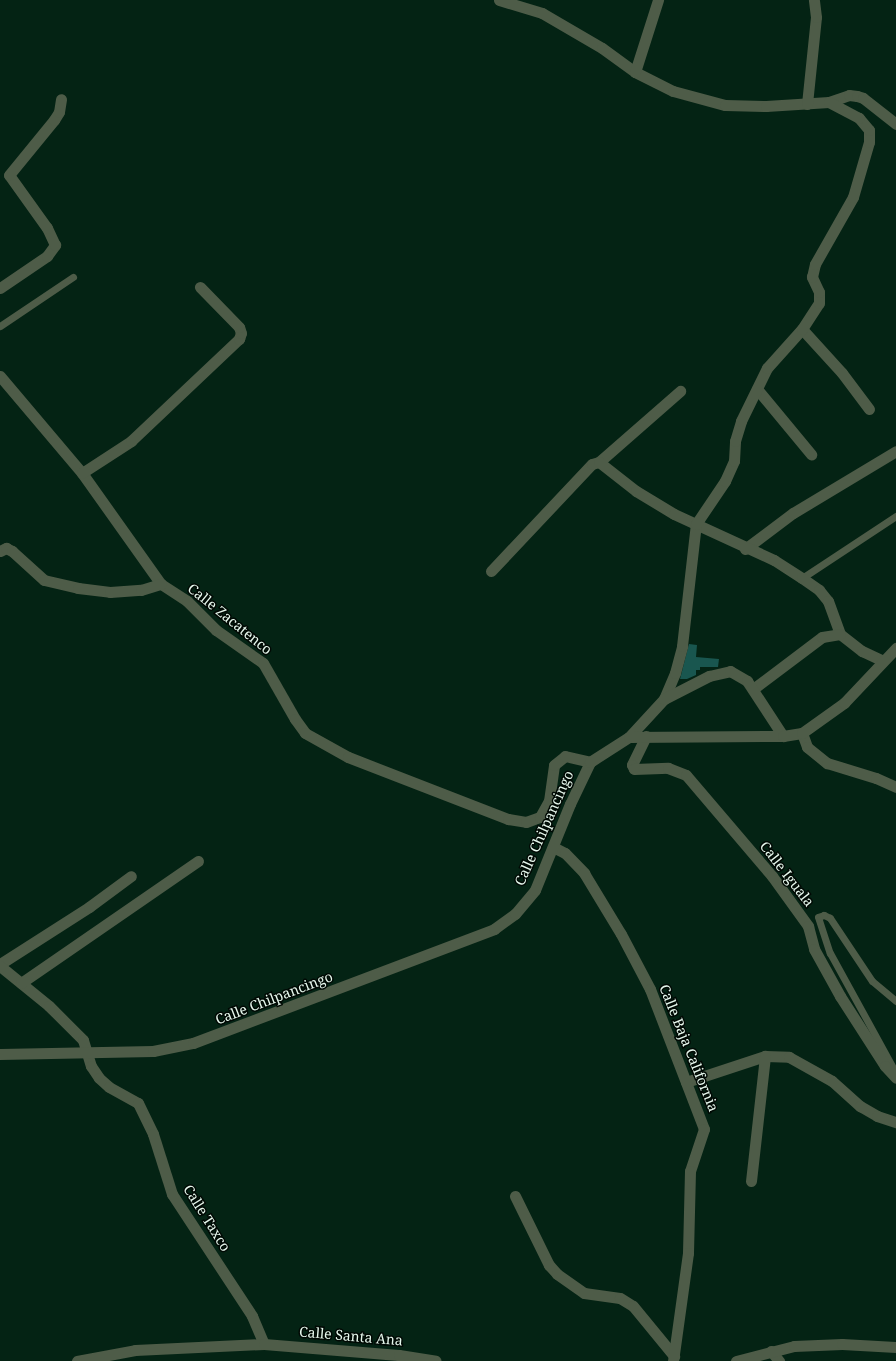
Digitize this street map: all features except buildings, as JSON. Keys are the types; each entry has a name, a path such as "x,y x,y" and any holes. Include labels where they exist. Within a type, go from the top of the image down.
{"street":[{"path":"499,0 542,13 602,48 635,72 673,91 725,105 807,104 829,102 849,95 863,98 896,124"},
{"path":"635,72 658,0"},
{"path":"807,104 816,17 814,0"},
{"path":"0,288 47,256 55,245 47,228 9,175 54,120 59,112 61,99"},
{"path":"629,737 664,699 675,673 682,646 696,524 725,481 734,461 735,441 741,421 767,368 802,329 818,303 819,292 812,278 815,264 852,197 869,142 865,124 859,118 829,102"},
{"path":"82,473 131,441 170,406 239,339 241,333 239,327 200,287"},
{"path":"802,329 842,372 869,410"},
{"name":"Calle Zacatenco","path":"0,376 82,473 160,584 186,601 216,630 263,662 295,719 305,732 348,757 508,819 526,822 540,817 549,801 554,765 565,756 578,757 590,762"},
{"path":"757,388 811,454"},
{"path":"491,571 592,464 599,462 680,390"},
{"path":"745,549 794,513 896,451"},
{"path":"599,462 636,491 745,549 774,560 802,578 819,590 828,601 840,634 862,651 883,661"},
{"path":"0,551 6,548 12,551 44,580 78,588 110,592 141,590 160,584"},
{"path":"753,689 822,637 840,634"},
{"name":"Calle Chilpancingo","path":"0,1054 153,1051 213,1037 494,929 515,914 530,896 590,762 629,737 783,736 802,733 844,703 896,648"},
{"path":"664,699 720,672 730,671 740,676 753,689 783,736"},
{"path":"802,733 807,747 827,763 876,778 896,787"},
{"name":"Calle Iguala","path":"646,736 632,765 634,769 668,768 686,775 772,876 808,926 814,949 840,996 885,1066 896,1078"},
{"name":"Calle Baja California","path":"553,847 568,855 584,872 621,934 650,989 704,1130 690,1172 688,1254 673,1358"},
{"path":"21,983 198,861"},
{"path":"0,965 90,907 131,876"},
{"name":"Calle Taxco","path":"0,965 73,1028 83,1040 91,1066 99,1078 109,1087 138,1103 153,1134 172,1194 252,1316 264,1344"},
{"path":"751,1181 765,1056"},
{"path":"686,1082 765,1056 790,1057 812,1067 860,1106 896,1122"},
{"path":"515,1196 549,1265 557,1274 584,1293 620,1298 633,1306 673,1358"},
{"name":"Calle Santa Ana","path":"78,1361 135,1350 264,1344 399,1354 436,1361"},
{"path":"736,1361 794,1346 842,1344 896,1346"},
{"path":"771,1351 779,1361"}],"lane":[{"path":"0,326 74,277"},
{"path":"802,578 896,516"},
{"path":"896,1001 872,981 830,918 824,915 818,917 830,953 896,1073"}]}
